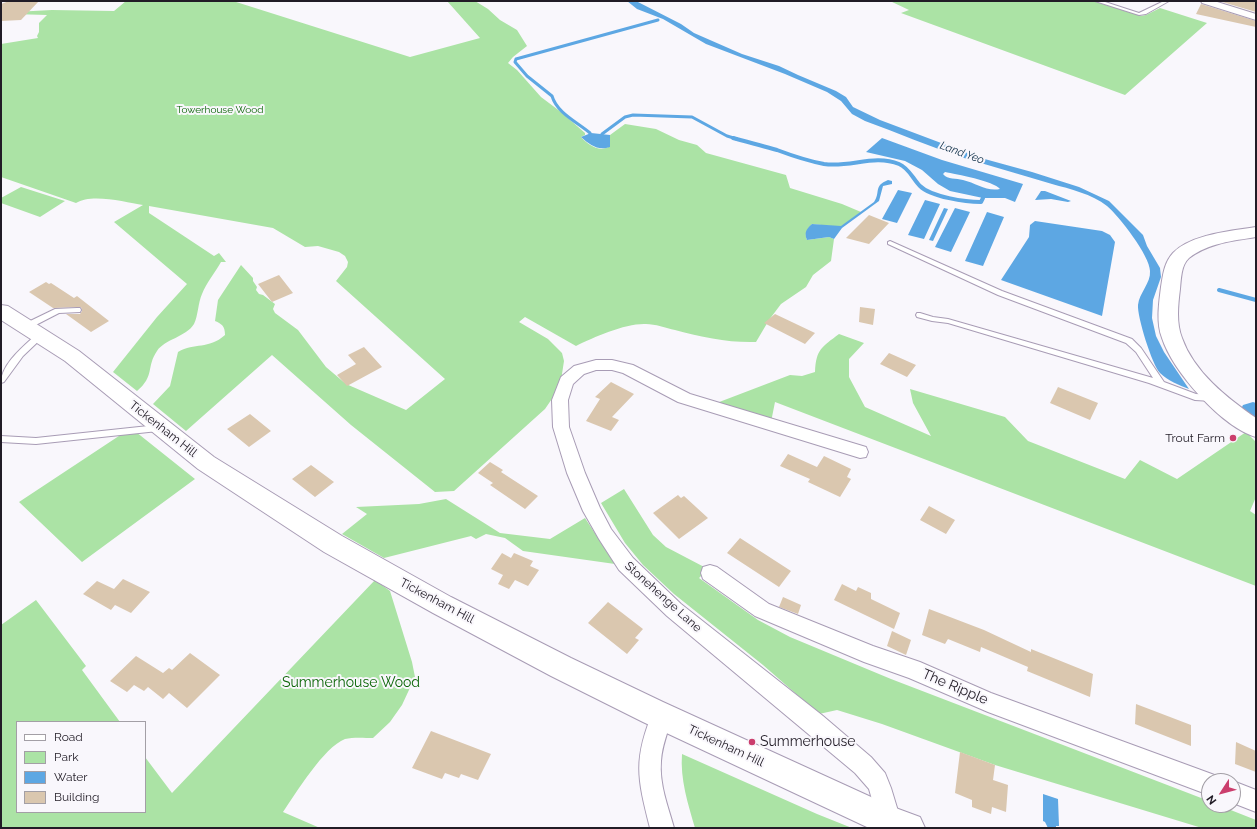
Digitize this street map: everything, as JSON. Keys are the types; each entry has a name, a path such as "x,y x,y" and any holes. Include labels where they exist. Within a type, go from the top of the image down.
{"main road":[{"path":"1256,232 1204,243 1183,253 1177,260 1173,270 1169,300 1171,337 1181,358 1207,391 1230,411 1256,429"},
{"name":"Tickenham Hill","path":"1,311 72,356 206,463 333,544 442,605 561,667 662,716 899,824"}],"street":[{"path":"1205,1 1256,18"},
{"name":"Stonehenge Lane","path":"860,452 684,398 628,369 612,365 596,365 579,370 566,381 560,400 561,427 576,473 592,511 605,534 626,564 674,610 816,724 863,765 877,781 899,824"},
{"name":"The Ripple","path":"710,573 762,610 871,655 913,669 988,702 1201,781"},
{"path":"662,716 651,750 649,767 650,778 662,828"},
{"path":"1241,795 1256,801"}],"lane":[{"path":"1097,1 1138,14 1145,13 1167,1"},
{"path":"890,243 1000,294 1129,341 1138,349 1154,376 1161,384"},
{"path":"2,381 33,331 58,311 77,310"},
{"path":"920,315 932,319 948,321 1161,384 1195,397 1215,398"},
{"path":"1,439 36,441 161,428"}],"green space":[{"name":"Towerhouse Wood","path":"126,1 233,1 410,57 480,38 447,1 475,1 488,9 500,20 517,30 527,46 508,63 517,70 541,97 585,133 585,135 581,137 594,147 602,149 610,146 610,135 625,124 656,129 679,140 697,145 706,153 786,175 790,188 842,204 861,212 841,227 812,224 810,226 806,233 807,240 829,237 834,239 831,261 813,275 806,287 781,304 769,320 756,342 736,342 716,339 657,325 638,324 620,328 576,346 525,317 519,322 548,339 562,353 564,361 560,387 545,409 454,491 435,492 351,425 272,355 186,431 153,404 170,386 178,352 190,347 213,343 225,335 223,326 215,321 218,300 241,265 253,278 253,281 257,287 256,290 259,294 263,295 275,304 273,309 275,313 298,330 326,367 346,384 406,410 445,379 336,281 347,267 348,262 345,256 339,252 318,246 305,247 273,228 149,206 149,213 214,256 219,253 226,262 221,262 208,282 201,298 194,324 186,332 165,344 157,351 143,386 137,391 113,372 157,317 187,284 114,222 143,205 99,198 82,200 76,203 1,177 1,44 38,38 39,23 47,15 12,14 14,12 52,10 114,11"},
{"path":"890,1 1093,1 1141,16 1160,8 1207,23 1125,95 901,13 909,10"},
{"path":"21,187 65,201 40,217 1,203 1,198"},
{"path":"839,334 864,343 849,359 849,377 865,407 931,436 913,403 910,389 1005,417 1028,441 1125,479 1140,460 1177,479 1246,432 1256,442 1256,497 1250,511 1256,515 1256,586 775,402 771,422 714,404 790,375 802,376 815,372 817,358 821,349"},
{"path":"131,428 195,479 82,562 19,502"},
{"path":"624,489 653,535 666,547 708,569 699,578 758,620 790,637 891,679 1201,798 1201,813 1238,813 1256,820 1256,828 1202,828 995,765 882,724 837,710 819,714 763,665 674,594 643,565 625,543 601,503"},
{"path":"446,499 500,533 550,539 585,518 615,564 523,551 505,538 486,534 476,539 471,536 384,558 342,534 367,514 356,507 419,504"},
{"name":"Summerhouse Wood","path":"375,580 390,591 412,662 415,677 402,705 390,722 373,738 348,738 328,751 311,771 283,812 320,828 1,828 1,625 36,600 86,666 82,670 119,721 16,721 16,813 146,813 146,758 172,793"},
{"path":"682,754 852,828 695,828 683,782"}],"water":[{"name":"Land Yeo","path":"627,1 636,1 681,24 694,33 742,54 779,66 836,91 846,97 853,107 880,120 981,158 1079,187 1109,201 1143,235 1147,246 1160,268 1161,277 1153,300 1152,318 1156,336 1164,352 1189,389 1163,376 1153,361 1142,329 1138,311 1140,296 1149,280 1149,264 1140,246 1126,227 1107,206 1088,195 964,158 865,121 852,114 841,101 827,92 785,74 706,44 663,19 637,9"},
{"path":"591,133 610,135 610,147 598,148 581,137"},
{"path":"882,138 942,160 1023,184 1015,202 1005,198 983,198 950,191 938,184 922,170 905,161 866,152","holes":["945,172 990,183 1000,189 995,190 968,181 950,178 943,174"]},
{"path":"888,180 892,181 892,184 883,186 879,201 842,228 834,239 829,237 807,240 806,231 812,224 841,226 874,202 880,185"},
{"path":"898,190 912,193 897,223 882,219"},
{"path":"1041,191 1045,191 1071,201 1068,202 1051,199 1035,200"},
{"path":"925,200 940,204 924,239 908,235"},
{"path":"944,208 948,209 933,241 929,240"},
{"path":"955,208 970,212 951,252 935,247"},
{"path":"987,212 1004,217 983,266 965,261"},
{"path":"1035,221 1102,231 1110,235 1115,242 1102,316 1001,280 1029,237 1030,225"},
{"path":"1043,794 1058,799 1059,826 1056,826 1056,828 1048,828 1043,821"}],"building":[{"path":"9,1 39,1 21,20 1,21 1,4"},
{"path":"1219,1 1256,1 1256,12"},
{"path":"1201,4 1256,21 1256,27 1196,14"},
{"path":"869,215 889,223 869,244 846,238"},
{"path":"279,275 293,293 272,302 258,284"},
{"path":"46,282 49,284 51,283 74,298 77,296 109,321 91,332 66,314 80,314 82,311 81,307 53,308 29,292"},
{"path":"860,307 875,309 873,325 859,322"},
{"path":"775,314 815,333 805,344 764,323"},
{"path":"364,347 382,367 347,386 337,375 356,364 348,355"},
{"path":"889,353 916,365 907,377 880,364"},
{"path":"611,382 634,394 612,417 619,420 611,431 586,421 600,399 595,397"},
{"path":"1058,387 1098,403 1090,420 1050,403"},
{"path":"250,414 271,431 249,447 227,429"},
{"path":"788,454 817,467 824,456 851,469 847,477 851,479 840,497 808,482 810,479 780,466"},
{"path":"490,462 503,470 501,472 538,496 525,509 490,485 493,483 478,473"},
{"path":"311,465 334,482 315,497 292,479"},
{"path":"678,495 681,498 684,496 708,518 679,539 653,513"},
{"path":"929,506 955,520 946,534 920,520"},
{"path":"740,538 791,571 779,587 727,553"},
{"path":"502,553 511,558 514,553 533,561 530,566 539,570 528,586 515,580 509,589 498,584 503,575 491,569"},
{"path":"123,579 150,592 131,613 115,605 111,610 83,594 97,581 114,589"},
{"path":"842,584 856,591 858,587 871,593 871,599 900,613 894,629 834,600"},
{"path":"783,597 801,605 798,614 779,607"},
{"path":"608,602 643,629 635,638 639,640 627,654 588,623"},
{"path":"929,609 984,630 1031,652 1031,649 1093,674 1090,697 1027,671 1028,667 981,647 980,652 948,639 945,644 922,635"},
{"path":"892,631 911,640 906,655 887,646"},
{"path":"190,653 220,675 187,708 169,693 163,699 148,687 144,691 134,685 127,692 110,681 136,656 163,673 169,668 172,670"},
{"path":"1136,704 1191,725 1191,746 1135,724"},
{"path":"431,731 491,754 478,780 461,774 459,778 445,773 442,779 412,768"},
{"path":"1236,742 1256,751 1256,772 1235,764"},
{"path":"960,752 995,765 993,780 1008,785 1006,812 992,807 991,814 972,807 972,800 955,793"}],"waterway":[{"path":"590,133 568,117 558,107 552,96 527,76 515,62 516,59 658,20"},
{"path":"602,134 625,117 633,115 692,117 727,136 737,139"},
{"path":"733,138 824,164 834,165 880,160 890,161 902,166 920,186 932,193 967,201 981,202 983,198"},
{"path":"1219,290 1256,300"}],"place":[{"name":"Trout Farm","path":"1233,438"},
{"name":"Summerhouse","path":"752,742"}]}
